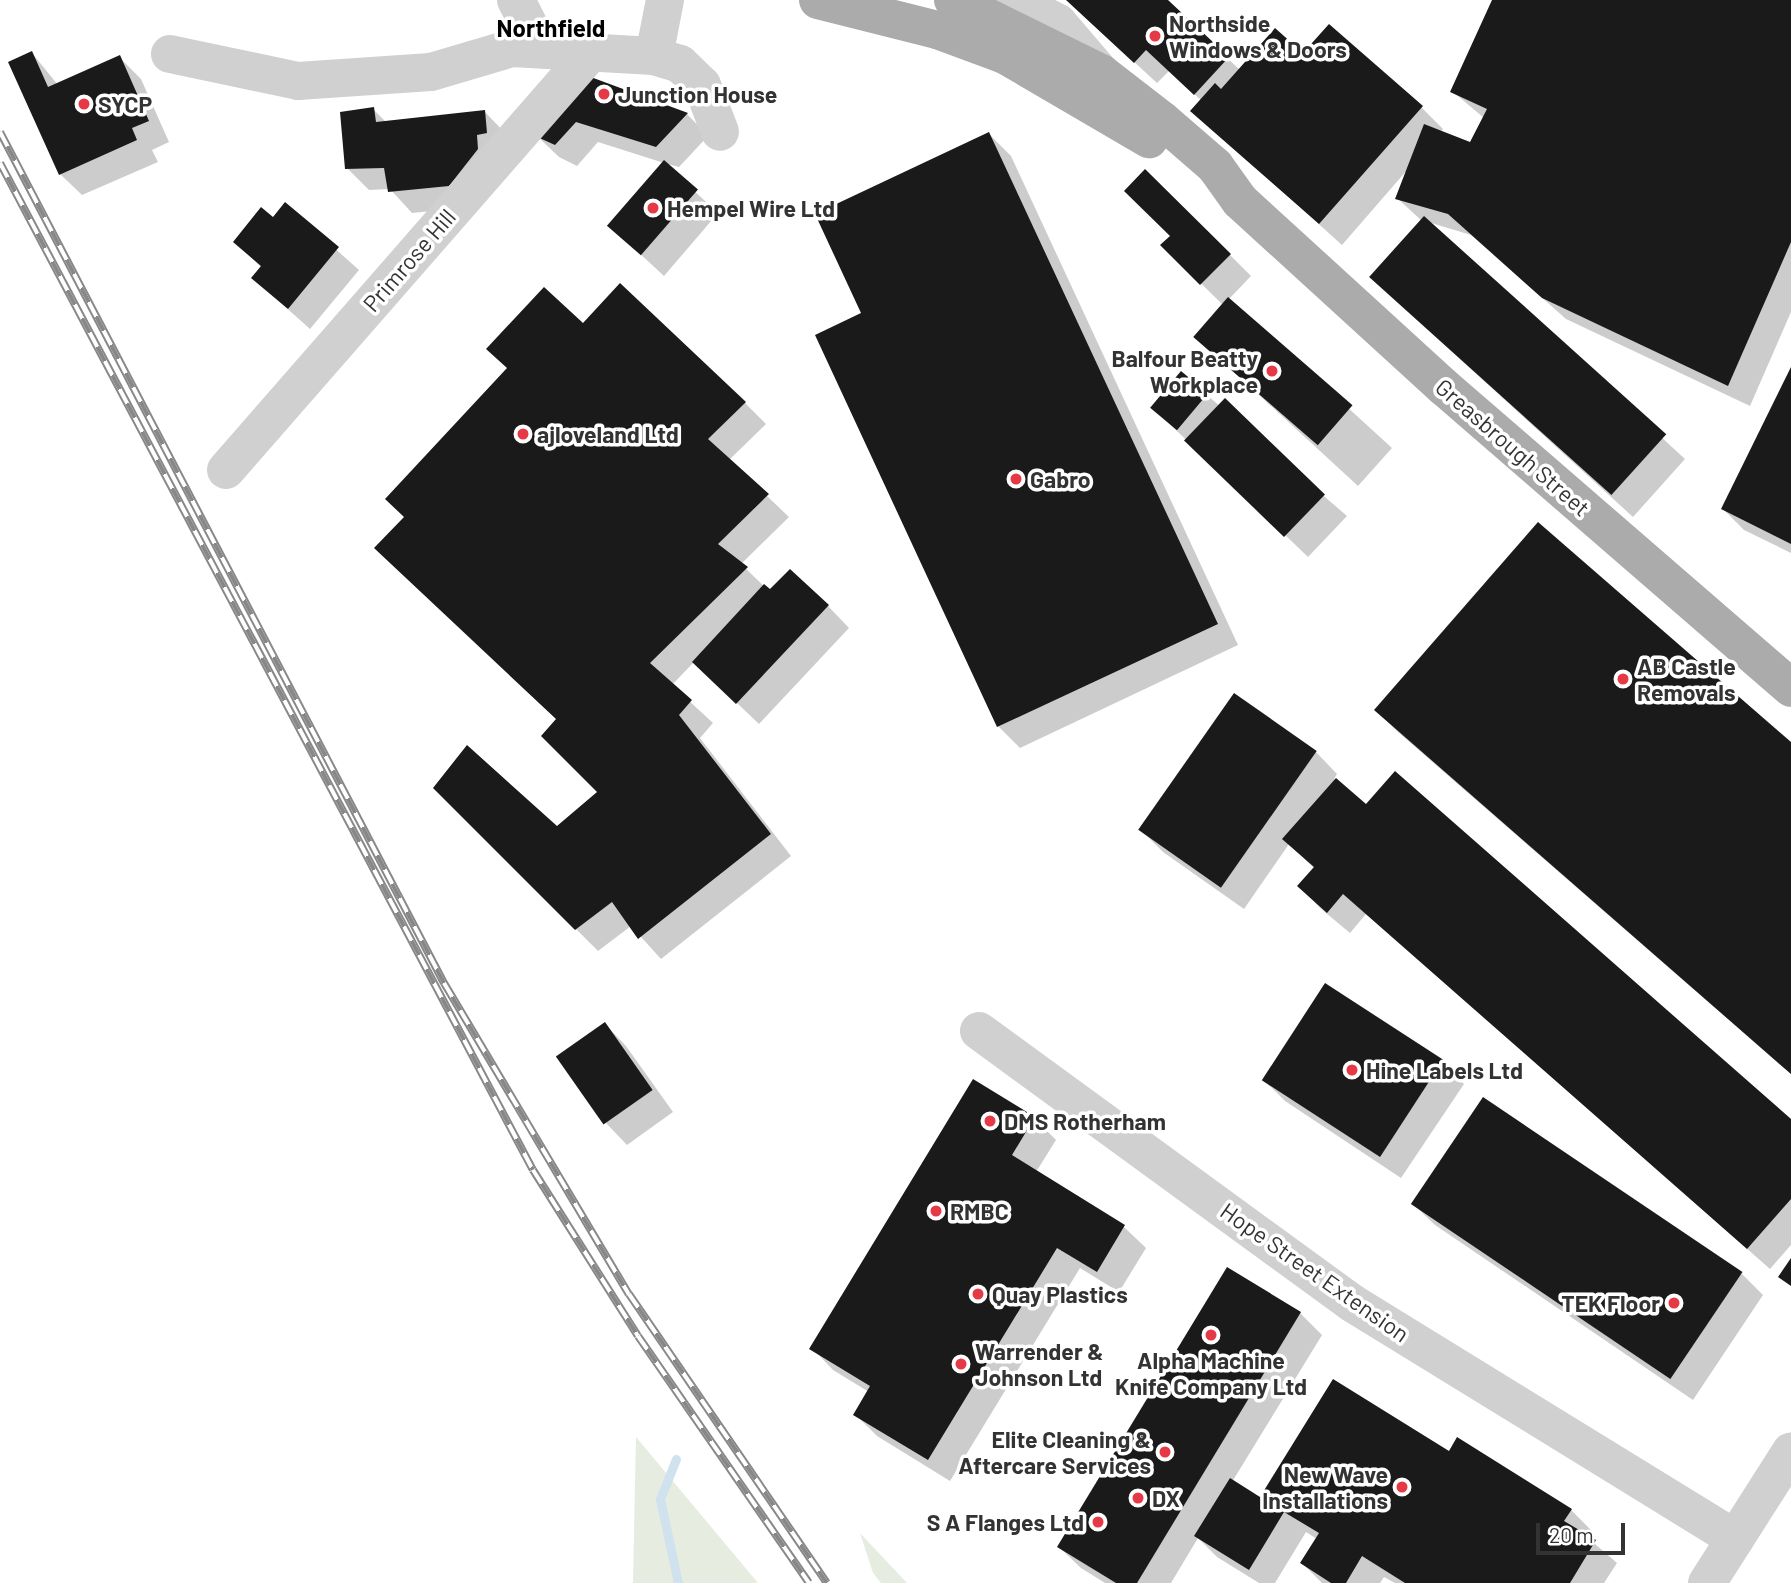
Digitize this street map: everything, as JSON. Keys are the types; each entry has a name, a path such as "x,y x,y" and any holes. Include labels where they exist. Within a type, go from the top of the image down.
{"main road":[{"name":"Greasbrough Street","path":"818,0 872,3 982,46 1129,124 1199,179 1240,201"},
{"name":"Greasbrough Street","path":"953,0 1101,73 1215,166 1240,201 1445,388 1791,688"}],"street":[{"path":"516,0 541,49"},
{"path":"654,56 665,0"},
{"name":"Greasbrough Street","path":"1015,0 1058,23 1101,73"},
{"path":"170,54 299,82 431,72 512,48 654,56 680,64 702,85 720,132"},
{"name":"Primrose Hill","path":"226,470 592,51"},
{"name":"Hope Street Extension","path":"979,1031 1352,1303 1735,1539"},
{"path":"1707,1583 1791,1451"}],"shaded area":[{"path":"636,1437 758,1583 633,1583"},
{"path":"860,1533 907,1583 881,1583 873,1573"}],"building":[{"name":"Northside Windows & Doors","path":"1066,0 1168,0 1229,57 1194,95 1146,50 1134,63"},
{"path":"1492,0 1791,0 1791,242 1728,386 1542,298 1448,214 1395,199 1424,124 1470,142 1487,109 1450,92"},
{"path":"1329,24 1423,106 1319,224 1190,111 1215,83 1221,89 1275,28 1303,53"},
{"name":"SYCP","path":"32,51 48,87 120,55 149,121 132,128 137,140 59,175 8,62"},
{"name":"Junction House","path":"588,76 688,113 656,147 576,122 555,145 535,136"},
{"path":"374,107 376,122 485,110 487,133 477,135 478,149 449,186 388,192 384,168 345,169 340,112"},
{"name":"Gabro","path":"989,132 1218,624 997,727 815,335 861,313 815,214"},
{"name":"Hempel Wire Ltd","path":"664,160 698,190 641,255 607,226"},
{"path":"1145,169 1231,254 1200,285 1160,245 1170,236 1124,191"},
{"path":"285,202 339,247 288,309 251,278 261,266 233,242 261,207 273,217"},
{"path":"1424,216 1666,434 1611,495 1369,277"},
{"path":"620,283 746,402 708,439 769,494 718,544 748,567 650,663 692,700 679,715 771,834 638,939 612,902 575,930 433,788 467,745 557,826 597,792 541,736 556,719 374,548 404,517 385,499 507,368 486,349 544,287 583,323"},
{"name":"Balfour Beatty Workplace","path":"1228,297 1353,405 1318,445 1193,337"},
{"path":"1791,367 1791,544 1721,509"},
{"path":"1181,371 1208,393 1177,430 1150,408"},
{"path":"1225,398 1325,495 1284,537 1184,440"},
{"path":"1538,522 1791,742 1791,1074 1374,710"},
{"path":"790,569 829,605 736,704 692,662 764,584 770,589"},
{"path":"1234,693 1317,751 1221,888 1138,830"},
{"path":"1395,771 1791,1119 1791,1199 1747,1249 1343,894 1327,913 1297,886 1314,867 1282,839 1336,778 1366,804"},
{"name":"Hine Labels Ltd","path":"1325,983 1443,1060 1380,1157 1262,1080"},
{"path":"605,1022 653,1090 603,1124 556,1056"},
{"path":"973,1079 1035,1117 1012,1155 1125,1225 1097,1272 1057,1248 928,1460 853,1415 870,1386 809,1349"},
{"path":"1483,1097 1742,1272 1670,1379 1411,1204"},
{"path":"1791,1258 1791,1286 1778,1277"},
{"path":"1227,1267 1301,1312 1137,1583 1116,1583 1057,1547"},
{"name":"New Wave Installations","path":"1333,1379 1449,1451 1457,1437 1572,1509 1564,1521 1596,1540 1570,1583 1405,1583 1362,1556 1346,1583 1331,1583 1300,1563 1319,1533 1284,1512 1249,1570 1194,1536 1230,1478 1260,1497"}],"waterway":[{"path":"676,1459 660,1499 678,1583"}],"railway":[{"path":"0,132 444,983 629,1294 827,1583"},
{"path":"0,163 533,1170 638,1336 809,1583"}],"place":[{"name":"Northside Windows & Doors","path":"1155,36"},
{"name":"Junction House","path":"604,94"},
{"name":"SYCP","path":"84,104"},
{"name":"Hempel Wire Ltd","path":"653,208"},
{"name":"Balfour Beatty Workplace","path":"1272,371"},
{"name":"ajloveland Ltd","path":"523,434"},
{"name":"Gabro","path":"1016,479"},
{"name":"AB Castle Removals","path":"1623,679"},
{"name":"Hine Labels Ltd","path":"1352,1070"},
{"name":"DMS Rotherham","path":"990,1121"},
{"name":"RMBC","path":"936,1211"},
{"name":"Quay Plastics","path":"978,1294"},
{"name":"TEK Floor","path":"1674,1303"},
{"name":"Alpha Machine Knife Company Ltd","path":"1211,1335"},
{"name":"Warrender & Johnson Ltd","path":"961,1364"},
{"name":"Elite Cleaning & Aftercare Services","path":"1165,1452"},
{"name":"New Wave Installations","path":"1402,1487"},
{"name":"DX","path":"1138,1498"},
{"name":"S A Flanges Ltd","path":"1098,1522"}],"district":[{"name":"Northfield","path":"551,28"}]}
